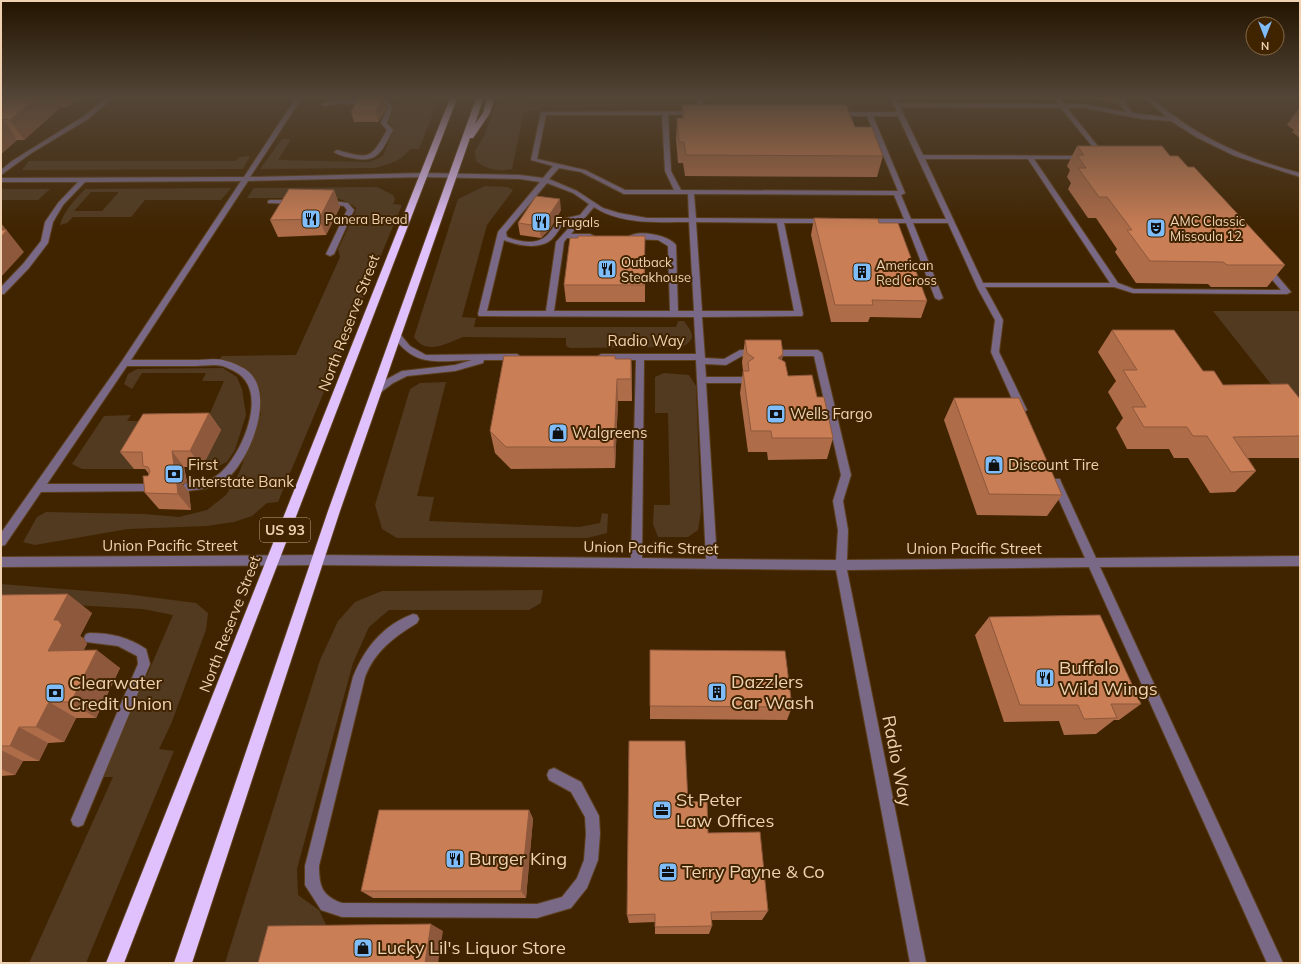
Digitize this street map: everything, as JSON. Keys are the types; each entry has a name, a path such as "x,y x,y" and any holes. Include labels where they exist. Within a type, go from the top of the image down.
{"highway":[{"name":"North Reserve Street","path":"115,963 437,141"},
{"name":"US 93","path":"183,963 334,511 455,175 465,143"}],"street":[{"path":"1,174 20,156 45,141"},
{"path":"1,542 125,363 271,141"},
{"path":"337,152 363,157 373,156 377,153 384,141"},
{"path":"538,141 534,160 583,171 624,192 902,193 880,141"},
{"path":"666,141 668,171 679,193"},
{"path":"914,141 999,320 995,352 1026,420"},
{"path":"921,157 1107,157 1093,141"},
{"path":"1208,141 1236,154 1278,170 1300,175"},
{"path":"952,157 963,165"},
{"path":"1030,157 1115,285"},
{"path":"558,165 502,232 482,314 799,314 780,221"},
{"path":"1,180 246,179 424,175 520,177 544,181 575,192 600,209 618,215 646,220 836,221"},
{"path":"1,292 26,266 45,241 49,222 60,204 83,180"},
{"path":"691,193 712,564"},
{"path":"897,193 939,298"},
{"path":"270,202 302,202"},
{"path":"318,202 346,204 351,210 330,254"},
{"path":"550,314 560,242 593,204"},
{"path":"502,232 504,238 511,241 532,244 543,242 550,238 560,221 583,216"},
{"path":"860,221 951,221"},
{"path":"565,236 596,236"},
{"path":"627,236 658,237 668,240 672,246 674,314"},
{"path":"981,285 1115,285 1133,291 1287,292 1261,263"},
{"path":"397,336 407,348 425,358 528,358"},
{"name":"Radio Way","path":"592,358 701,359 726,362 740,353 818,353 821,380 846,475 838,501 843,530 841,565 918,963"},
{"path":"377,391 390,381 405,373 455,368 496,358"},
{"path":"636,563 640,358"},
{"path":"125,363 224,363 238,368 249,378 256,394 256,412 248,437 232,467 223,478 212,484 188,487"},
{"path":"702,380 744,380"},
{"path":"1053,476 1094,563 1275,963"},
{"path":"38,488 157,488"},
{"name":"Union Pacific Street","path":"1,562 318,560 841,565 1300,561"},
{"path":"413,619 393,630 376,645 365,660 359,677 312,866 312,885 326,904 342,910 537,911 566,903 582,883 590,860 593,834 592,816 576,787 554,775"},
{"path":"78,820 144,664 142,653 131,645 112,638 90,638"}],"shaded area":[{"path":"281,141 290,141 278,160 370,162 383,156 389,141 422,141 419,149 410,149 399,159 375,168 260,169"},
{"path":"481,141 518,141 512,169 497,170 489,168 476,161 475,151"},
{"path":"250,156 243,169 22,170 29,161 235,161 240,157"},
{"path":"485,186 507,187 513,190 487,225 462,317 476,318 474,327 676,327 678,321 684,321 691,332 692,338 690,341 682,347 570,348 566,346 566,338 463,337 444,345 431,347 419,343 414,337 458,199"},
{"path":"377,187 393,195 395,199 393,204 402,205 278,502 267,503 252,516 234,522 207,526 128,529 35,545 23,542 37,517 46,512 144,514 179,517 207,510 226,495 239,473 261,414 260,389 245,368 220,359 222,356 296,355 340,257 338,249 356,208 351,204 335,198 247,198 254,188"},
{"path":"231,188 221,200 145,200 131,217 73,217 67,223 60,225 67,210 85,189","holes":["91,192 118,192 102,211 74,211"]},
{"path":"1,189 50,189 38,200 1,200"},
{"path":"1213,311 1300,311 1300,421"},
{"path":"223,368 237,377 242,389 246,415 235,450 227,462 216,467 202,467 220,430 191,430 199,413 210,413 224,381 202,381 206,373 142,373 132,389 124,384 128,374 137,369"},
{"path":"664,373 689,375 696,386 701,512 698,530 688,537 658,537 653,524 654,505 670,505 668,413 655,413 655,377"},
{"path":"446,382 417,496 434,497 429,521 579,527 600,523 602,513 608,514 607,533 587,538 397,538 382,529 375,505 410,389 420,383"},
{"path":"131,415 127,421 178,421 156,431 134,469 82,469 72,464 104,416"},
{"path":"1,584 126,594 196,603 208,613 206,630 171,724 159,749 174,751 86,963 29,963 113,777 103,777 173,615 143,609 21,602 1,608"},
{"path":"543,590 541,603 529,610 389,610 369,627 353,663 297,869 298,895 319,910 330,933 281,963 225,963 320,660 338,621 355,602 382,591"}],"building":[{"path":"877,141 883,156 686,155 684,142 679,142"},
{"path":"1077,146 1162,146 1170,156 1178,156 1188,167 1194,167 1285,265 1227,265 1223,262 1150,261 1127,230 1132,230 1107,197 1099,197 1078,168 1086,168 1077,155 1084,155"},
{"path":"289,189 334,190 319,219 270,220"},
{"path":"536,196 560,199 548,217 539,226 518,223"},
{"name":"American Red Cross","path":"814,218 878,219 879,223 898,223 927,301 872,300 873,305 835,305"},
{"path":"1,230 7,230 1,237"},
{"name":"Outback Steakhouse","path":"578,236 645,236 644,285 564,285 570,238 578,238"},
{"path":"1112,330 1174,330 1203,371 1214,371 1223,385 1288,384 1300,399 1300,436 1233,437 1256,471 1231,472 1207,436 1193,436 1187,427 1144,427 1132,407 1146,407 1123,370 1137,370"},
{"path":"745,340 781,340 783,354 778,358 785,362 788,376 812,375 817,397 824,397 833,438 772,438 771,431 751,431 743,371 749,371 748,362 754,358 747,353"},
{"name":"Walgreens","path":"504,356 615,356 615,359 631,359 631,379 617,379 614,447 506,447 490,431"},
{"path":"954,398 1019,398 1062,495 989,494"},
{"path":"209,413 190,451 172,451 174,465 169,467 168,471 170,475 176,476 178,494 145,493 143,476 148,476 150,471 148,467 143,466 142,452 120,452 143,414"},
{"path":"68,594 54,620 58,620 62,625 48,651 97,650 71,702 49,702 36,727 19,727 10,746 1,746 1,595"},
{"name":"Buffalo Wild Wings","path":"1100,615 1141,704 1111,704 1117,718 1084,719 1078,705 1020,705 989,617"},
{"name":"Dazzlers Car Wash","path":"650,650 785,651 792,707 650,706"},
{"path":"629,741 685,741 688,802 707,801 708,833 760,832 768,911 711,912 712,926 655,927 655,914 627,915"},
{"name":"Burger King","path":"379,810 529,810 521,891 361,891"},
{"name":"Lucky Lil's Liquor Store","path":"431,924 425,963 258,963 268,926"}],"place":[{"name":"Panera Bread","path":"311,219"},
{"name":"Frugals","path":"541,222"},
{"name":"AMC Classic Missoula 12","path":"1156,228"},
{"name":"Outback Steakhouse","path":"607,269"},
{"name":"American Red Cross","path":"862,272"},
{"name":"Wells Fargo","path":"776,414"},
{"name":"Walgreens","path":"558,433"},
{"name":"Discount Tire","path":"994,465"},
{"name":"First Interstate Bank","path":"174,474"},
{"name":"Buffalo Wild Wings","path":"1045,678"},
{"name":"Dazzlers Car Wash","path":"717,692"},
{"name":"Clearwater Credit Union","path":"55,693"},
{"name":"St Peter Law Offices","path":"662,810"},
{"name":"Burger King","path":"455,859"},
{"name":"Terry Payne & Co","path":"668,872"},
{"name":"Lucky Lil's Liquor Store","path":"363,948"}]}
